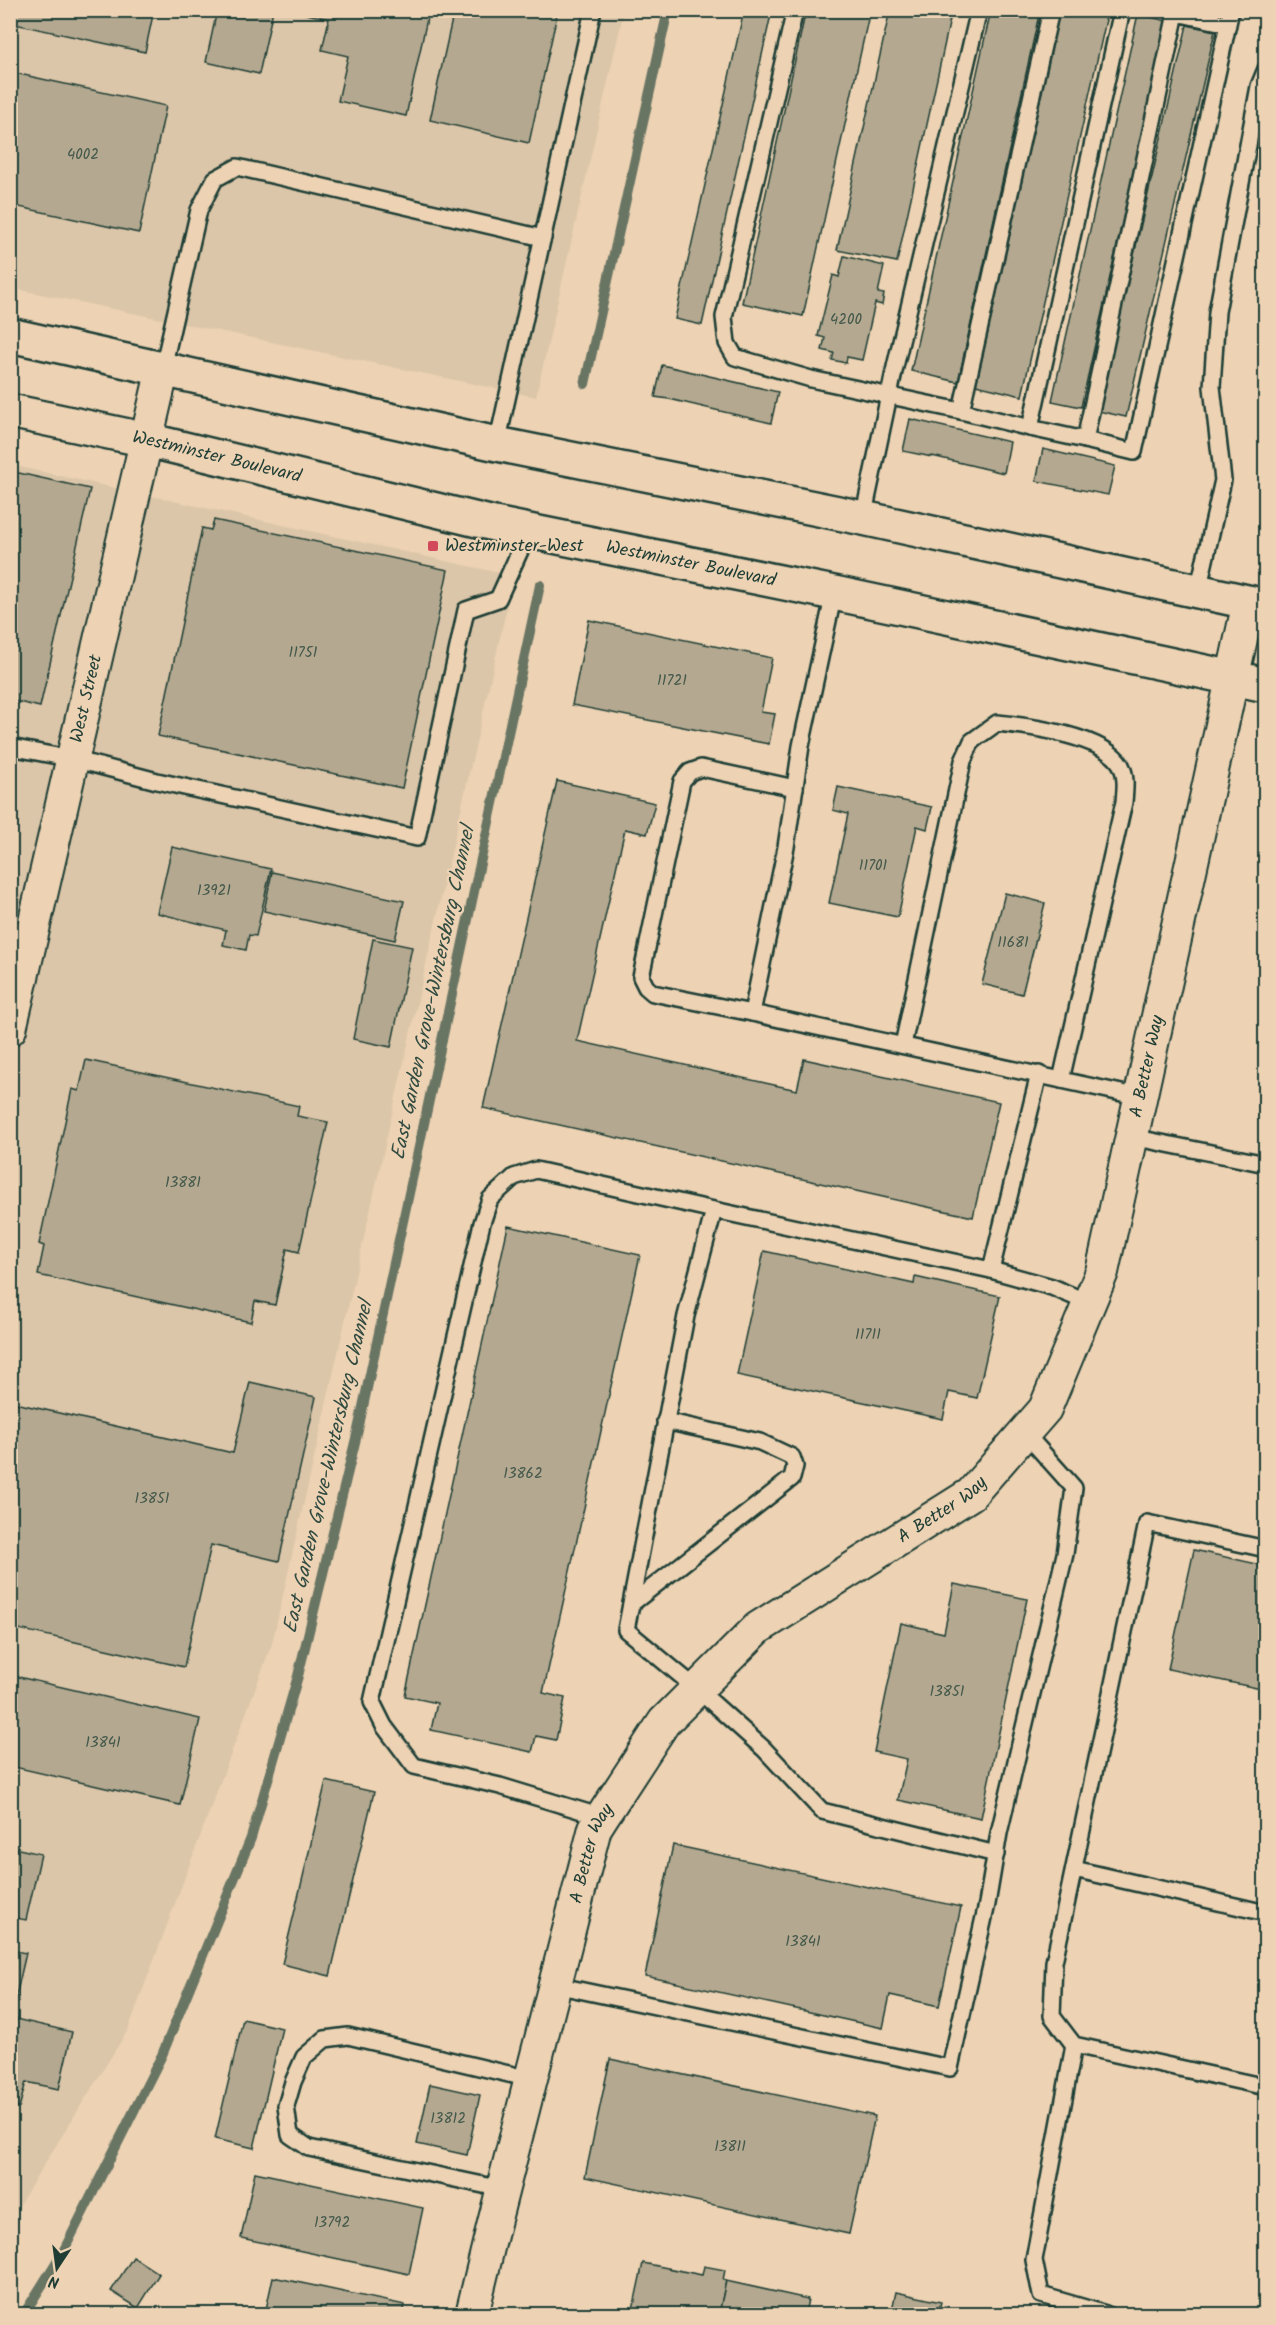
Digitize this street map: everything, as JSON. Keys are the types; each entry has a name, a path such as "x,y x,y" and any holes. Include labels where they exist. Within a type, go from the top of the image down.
{"main road":[{"path":"10,335 497,444 863,518 1257,604"},
{"name":"Westminster Boulevard","path":"10,411 147,440 529,531 834,593 1266,686"}],"street":[{"name":"West Street","path":"10,1029 163,369"},
{"name":"A Better Way","path":"472,2314 595,1828 664,1722 758,1628 971,1494 1045,1409 1102,1272 1233,678 1257,604"}],"lane":[{"path":"497,444 593,10"},
{"path":"795,10 724,317 727,343 735,357 811,379 961,411 1134,452 1230,17 1173,11 1085,440"},
{"path":"863,518 889,395 980,10"},
{"path":"961,411 1051,10"},
{"path":"1030,428 1122,10"},
{"path":"1198,591 1223,480 1212,387 1216,312 1259,86 1266,69"},
{"path":"163,369 199,210 215,179 237,167 543,238"},
{"path":"10,747 73,759 157,781 417,838 466,610 498,599 529,531"},
{"path":"752,1013 786,847 801,746 834,593"},
{"path":"903,1046 963,761 972,741 980,733 997,723 1057,733 1100,746 1112,753 1121,765 1126,778 1124,802 1061,1080"},
{"path":"795,788 701,768 690,772 682,781 641,978 646,987 653,993 1140,1096"},
{"path":"991,1270 1039,1074"},
{"path":"1132,1137 1266,1164"},
{"path":"602,1817 500,1786 414,1766 384,1726 372,1702 490,1199 514,1177 536,1170 991,1270 1052,1287 1089,1303"},
{"path":"714,1210 686,1316 626,1630 764,1749 822,1811 996,1854"},
{"path":"631,1604 792,1478 795,1466 792,1457 760,1442 665,1421"},
{"path":"555,1985 950,2068 996,1854 1065,1554 1074,1488 1024,1432"},
{"path":"1266,1549 1147,1523 1054,1962 1052,2016 1074,2045 1266,2086"},
{"path":"1074,1869 1266,1913"},
{"path":"502,2189 309,2148 290,2135 286,2106 304,2056 325,2039 348,2036 530,2079"},
{"path":"1074,2045 1034,2260 1041,2295 1106,2314"}],"shaded area":[{"path":"11,11 624,11 536,397 11,288"},
{"path":"11,465 514,576 272,1644 128,2030 11,2218"}],"building":[{"path":"10,10 154,10 145,52 10,23"},
{"path":"217,10 273,10 259,74 206,62"},
{"path":"289,10 410,10 428,14 406,116 338,101 348,56 322,50 329,19"},
{"path":"454,10 558,10 529,143 430,120"},
{"path":"744,10 772,10 702,325 675,319"},
{"path":"806,10 870,10 803,316 742,303"},
{"path":"890,10 952,10 897,262 837,250"},
{"path":"991,10 1040,10 958,382 911,371"},
{"path":"1060,10 1099,10 1106,20 1022,396 976,385"},
{"path":"1138,14 1167,21 1081,407 1052,401"},
{"path":"1187,25 1215,31 1126,417 1098,411"},
{"path":"10,72 166,106 139,233 10,205"},
{"path":"844,256 884,266 878,293 884,294 882,305 875,303 862,360 847,357 846,363 832,360 834,353 822,350 825,338 818,336 833,275 839,277"},
{"path":"662,365 778,392 771,423 655,397"},
{"path":"910,419 1010,442 1004,473 903,451"},
{"path":"1043,449 1115,466 1108,495 1036,481"},
{"path":"10,471 90,489 40,707 10,700"},
{"path":"214,520 448,570 402,788 158,736 202,528 211,530"},
{"path":"589,620 772,658 761,712 775,714 769,744 572,705"},
{"path":"557,781 655,803 647,834 625,829 577,1041 797,1090 804,1059 999,1102 973,1217 483,1108"},
{"path":"838,787 932,807 927,829 917,826 898,917 829,903 848,814 833,810"},
{"path":"172,847 271,869 256,936 249,935 246,950 223,945 226,930 157,913"},
{"path":"272,872 404,901 395,940 264,911"},
{"path":"1005,893 1045,903 1022,994 982,984"},
{"path":"373,939 412,947 391,1047 353,1039"},
{"path":"86,1060 299,1106 297,1116 328,1122 299,1252 287,1249 275,1305 255,1301 251,1322 38,1275 44,1246 39,1244 72,1089 79,1091"},
{"path":"508,1226 640,1255 543,1693 565,1698 556,1740 536,1736 532,1752 431,1730 437,1703 405,1696"},
{"path":"764,1251 914,1284 915,1277 1000,1296 977,1398 949,1392 943,1419 737,1375"},
{"path":"250,1382 316,1397 279,1561 211,1545 184,1667 10,1627 10,1423 15,1403 233,1453"},
{"path":"1194,1550 1266,1566 1266,1690 1168,1669"},
{"path":"954,1584 1027,1599 981,1818 898,1800 907,1759 874,1752 901,1623 944,1633"},
{"path":"10,1675 200,1719 180,1805 10,1766"},
{"path":"326,1781 374,1792 330,1976 282,1964"},
{"path":"673,1845 961,1907 939,2006 890,1995 883,2028 645,1976"},
{"path":"10,1847 41,1854 26,1920 10,1917"},
{"path":"10,1950 26,1953 11,2018 72,2032 59,2089 26,2082 19,2108 10,2106"},
{"path":"243,2019 282,2028 254,2148 215,2139"},
{"path":"610,2059 875,2116 849,2234 585,2177"},
{"path":"430,2084 480,2095 467,2155 417,2144"},
{"path":"255,2172 423,2208 409,2274 241,2238"},
{"path":"133,2257 159,2274 138,2308 111,2291"},
{"path":"643,2263 702,2275 704,2266 725,2270 723,2280 726,2281 719,2314 632,2314"},
{"path":"273,2277 405,2305 403,2314 265,2314"},
{"path":"726,2281 808,2299 805,2314 719,2314"},
{"path":"896,2292 941,2302 938,2314 891,2314"}],"waterway":[{"name":"East Garden Grove-Wintersburg Channel","path":"585,384 668,10"},
{"name":"East Garden Grove-Wintersburg Channel","path":"24,2314 64,2250 162,2055 251,1838 298,1676 358,1430 540,585"}],"place":[{"name":"Westminster-West","path":"433,546"}]}
